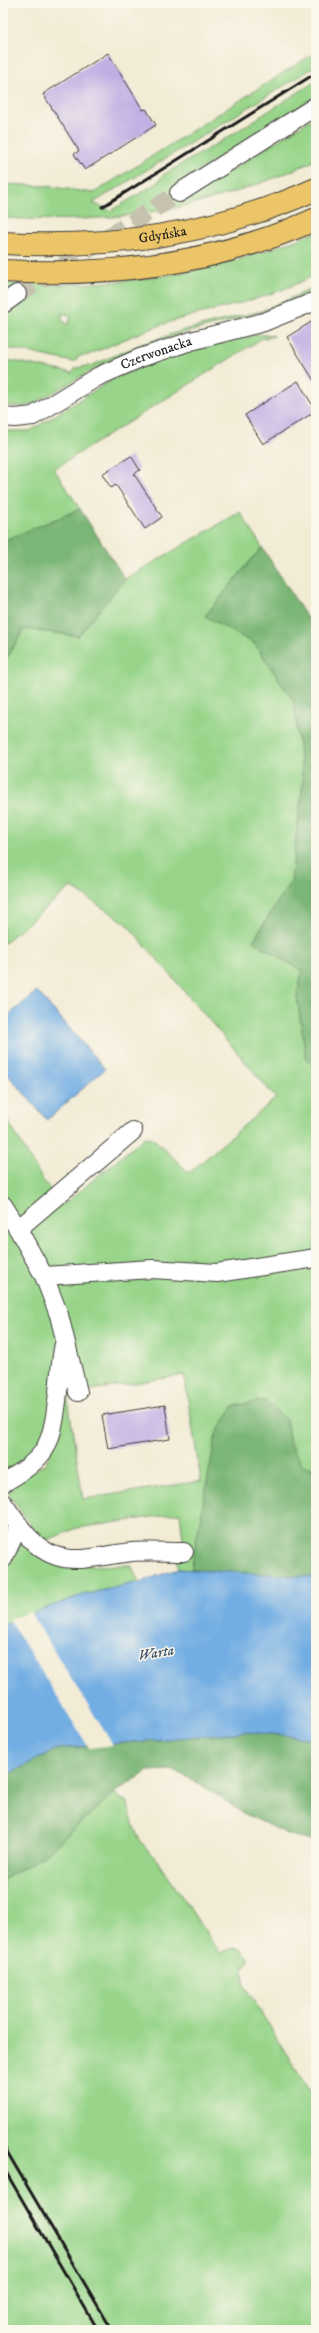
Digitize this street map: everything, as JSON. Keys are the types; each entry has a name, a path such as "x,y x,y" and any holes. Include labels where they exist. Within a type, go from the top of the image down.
{"main road":[{"name":"Gdyńska","path":"3,243 60,246 94,245 174,235 252,214 316,189"},
{"name":"Gdyńska","path":"3,271 86,273 168,264 249,244 316,219"}],"street":[{"path":"179,193 316,106"},
{"name":"Czerwonacka","path":"3,416 15,418 33,416 97,377 146,355 186,342 264,322 316,301"},
{"path":"18,1229 134,1131"},
{"path":"3,1205 44,1276 60,1315 64,1341 78,1392"},
{"path":"44,1276 152,1270 217,1273 316,1258"},
{"path":"3,1483 24,1470 43,1452 53,1431 59,1364 64,1341"},
{"path":"3,1504 19,1526 37,1545 56,1556 76,1559 133,1552 184,1552"},
{"path":"3,1559 19,1526"}],"green space":[{"path":"316,52 316,66 93,203 111,211 157,183 163,175 225,139 316,81 316,96 170,189 189,197 316,116 316,160 277,177 239,191 201,202 163,210 125,216 86,219 45,220 3,218 3,184 46,186 94,193"},
{"path":"316,232 316,274 266,295 156,327 88,355 79,356 74,362 3,347 3,316 29,299 7,290 3,292 3,283 84,284 124,281 201,269 278,247","holes":["62,313 71,316 68,325 62,320"]},
{"path":"316,287 316,290 261,313 184,333 139,348 103,364 33,404 23,407 3,405 3,359 72,373 76,368 93,365 139,345 184,330 261,311"},
{"path":"257,334 274,336 261,339 54,469 80,509 3,541 3,431 30,431 115,378 167,357"},
{"path":"80,509 125,579 78,636 24,629 3,665 3,541"},
{"path":"240,512 262,547 205,616 255,644 294,702 303,782 291,881 253,941 302,971 297,996 306,1057 316,1069 316,1469 303,1466 290,1444 286,1420 216,1434 191,1570 178,1569 177,1560 185,1559 180,1513 77,1528 47,1540 37,1535 9,1494 10,1486 45,1464 57,1439 47,1431 28,1458 3,1473 3,1113 44,1182 63,1205 145,1137 153,1138 189,1173 276,1098 126,923 71,887 3,944 3,665 24,629 78,636 125,579","holes":["184,1375 201,1481 83,1499 67,1394"]},
{"path":"262,547 316,632 316,1069 306,1057 297,996 302,971 253,941 291,881 303,782 294,702 255,644 205,616"},
{"path":"265,1400 286,1420 290,1444 303,1466 316,1469 316,1577 191,1570 216,1434 233,1406"},
{"path":"3,1517 88,1566 131,1565 139,1582 82,1595 3,1624"},
{"path":"244,1732 293,1736 316,1741 316,1842 290,1835 243,1813 202,1785 173,1770 148,1771 114,1793 45,1855 3,1880 3,1777 57,1749"},
{"path":"114,1793 128,1804 134,1827 140,1841 157,1860 220,1953 234,1948 242,1949 250,1959 243,1969 244,1985 316,2102 316,2324 304,2330 3,2330 3,1880 45,1855"}],"water":[{"path":"37,991 105,1069 47,1120 3,1069 3,1020"},
{"name":"Warta","path":"178,1569 316,1577 316,1741 293,1736 244,1732 57,1749 3,1777 3,1624 82,1595 139,1582"}],"pier":[{"path":"30,1612 113,1745 89,1748 9,1619"}],"building":[{"path":"108,53 143,110 146,109 156,125 85,170 74,154 79,151 43,94"},
{"path":"316,319 316,384 287,337"},
{"path":"298,381 316,411 263,444 245,415"},
{"path":"131,456 140,470 134,474 162,517 145,529 116,485 111,488 102,474"},
{"path":"165,1405 170,1439 108,1449 102,1415"}],"tunnel":[{"path":"17,294 179,193"}],"railway":[{"path":"102,207 316,73"},
{"path":"3,2145 112,2330"},
{"path":"3,2167 98,2330"}]}
